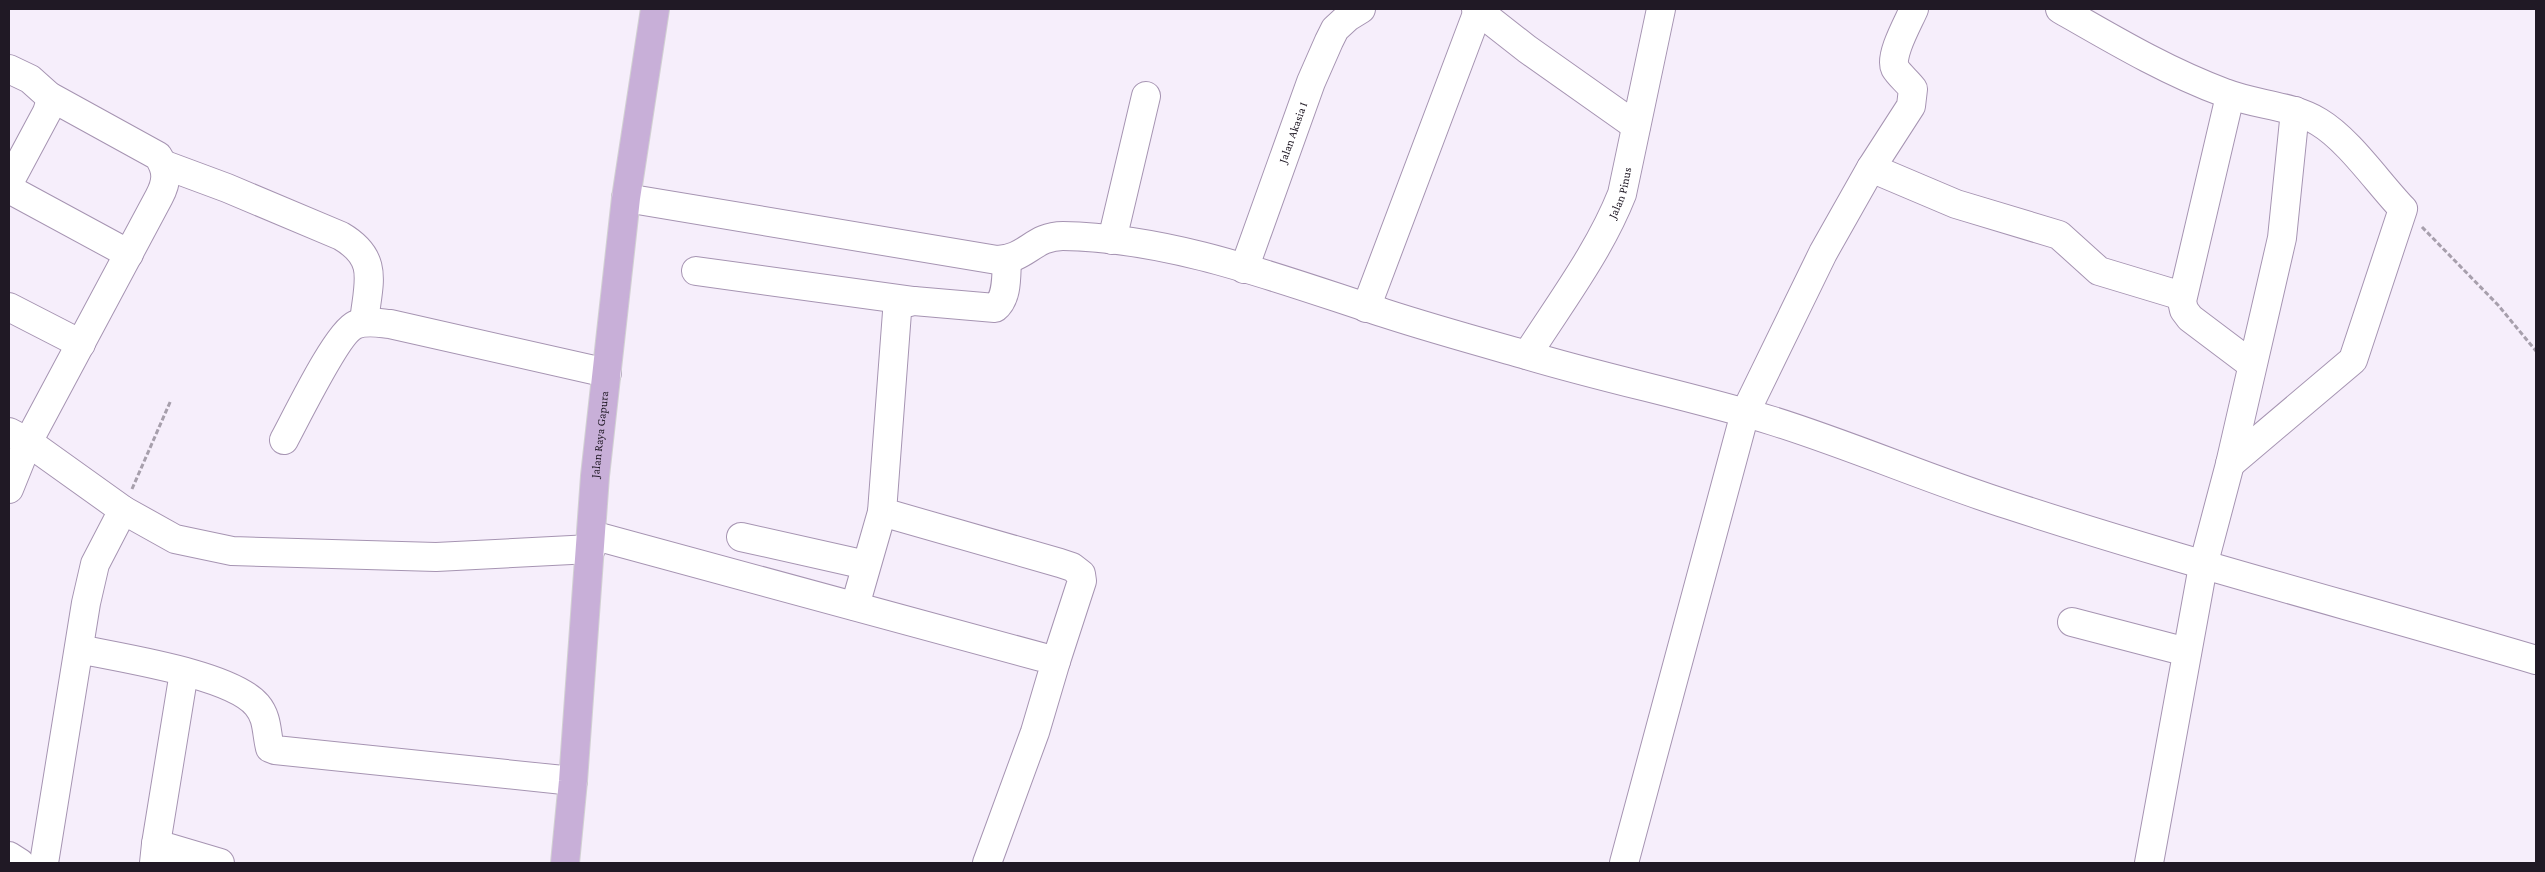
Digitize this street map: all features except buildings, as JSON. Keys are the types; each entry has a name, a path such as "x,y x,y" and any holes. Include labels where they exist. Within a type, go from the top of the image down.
{"main road":[{"name":"Jalan Raya Gapura","path":"565,863 591,542 594,476 626,198 655,9"}],"street":[{"name":"Jalan Akasia I","path":"1244,269 1311,82 1329,41 1335,30 1348,16 1361,9"},
{"name":"Jalan Pinus","path":"1527,356 1591,256 1613,216 1622,194 1661,9"},
{"path":"1624,863 1744,413 1823,253 1871,168 1913,100 1913,89 1895,67 1894,61 1914,9"},
{"path":"2060,9 2140,56 2185,78 2230,96 2295,112 2329,128 2404,209 2353,360 2230,464"},
{"path":"1366,308 1477,10 1636,126"},
{"path":"9,69 30,80 49,96 158,156 165,166 227,188 341,236 356,245 366,258 369,275 364,322"},
{"path":"9,183 47,112 50,103 49,96"},
{"path":"1112,240 1146,96"},
{"path":"2230,96 2182,296 2183,307 2190,318 2252,364"},
{"path":"2149,863 2203,566 2230,464 2282,238 2295,112"},
{"path":"9,489 19,437 81,344 164,186 165,166"},
{"path":"1871,168 1956,204 2059,235 2099,271 2182,296"},
{"path":"9,189 129,254"},
{"path":"626,198 1007,260 1016,258 1044,238 1056,236 1112,240 1171,248 1527,356 1744,413 1805,432 2004,504 2203,566 2388,616 2536,660"},
{"path":"696,270 914,301 995,308 1001,304 1004,297 1007,260"},
{"path":"854,606 882,512 897,312 902,304 914,301"},
{"path":"9,307 81,344"},
{"path":"284,440 312,387 345,333 354,325 364,322 390,324 607,373"},
{"path":"19,437 123,510 175,539 232,551 436,557 591,542 854,606 1056,661"},
{"path":"44,863 86,603 96,564 123,510"},
{"path":"882,512 1060,563 1072,567 1082,574 1082,581 1034,732 987,863"},
{"path":"741,537 866,566"},
{"path":"2072,622 2187,652"},
{"path":"79,648 184,672 233,687 247,696 265,718 269,745 275,750 573,781"},
{"path":"184,672 155,854 220,863"},
{"path":"9,856 20,863"}],"path":[{"path":"2404,209 2460,264 2536,351"},
{"path":"123,510 171,400"}]}
